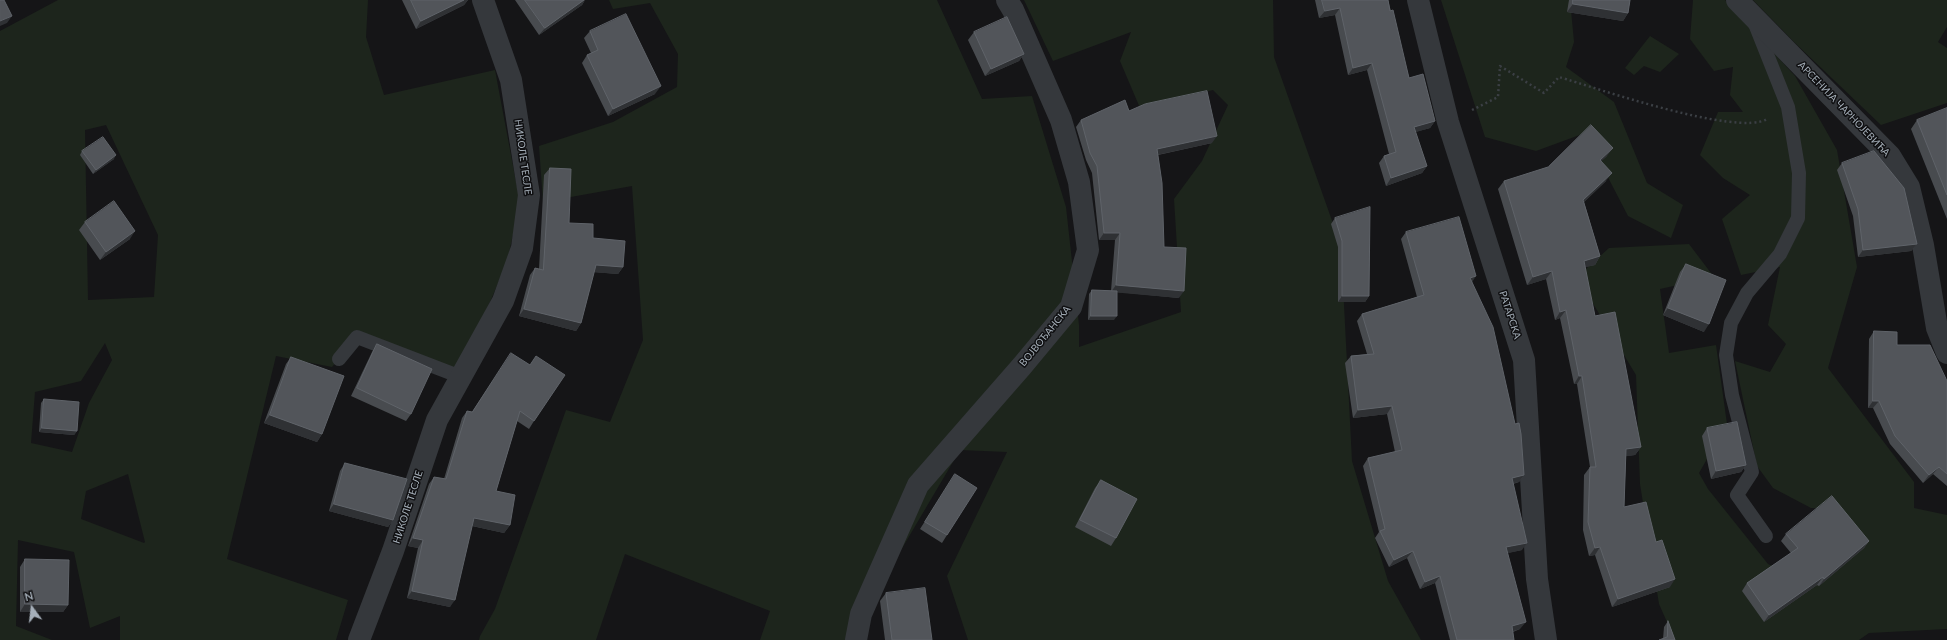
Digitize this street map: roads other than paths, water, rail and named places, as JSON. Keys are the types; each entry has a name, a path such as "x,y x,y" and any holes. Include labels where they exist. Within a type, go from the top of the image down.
{"street":[{"name":"НИКОЛЕ ТЕСЛЕ","path":"359,640 394,551 437,420 503,301 522,248 529,195 511,80 483,0"},
{"name":"ВОЈВОЂАНСКА","path":"856,640 861,614 918,485 1022,366 1071,307 1088,250 1079,182 1061,120 1013,10 1006,0"},
{"name":"РАТАРСКА","path":"1418,0 1448,122 1524,360 1537,579 1546,640"},
{"name":"АРСЕНИЈА ЧАРНОЈЕВИЋА","path":"1737,0 1890,156 1909,187 1923,245 1937,328 1947,353"}],"lane":[{"path":"1752,16 1788,107 1799,173 1798,218 1780,254 1747,293 1734,317 1731,323 1726,355 1732,395 1752,472 1737,495 1766,536"},
{"path":"338,359 357,337 461,377"}]}
